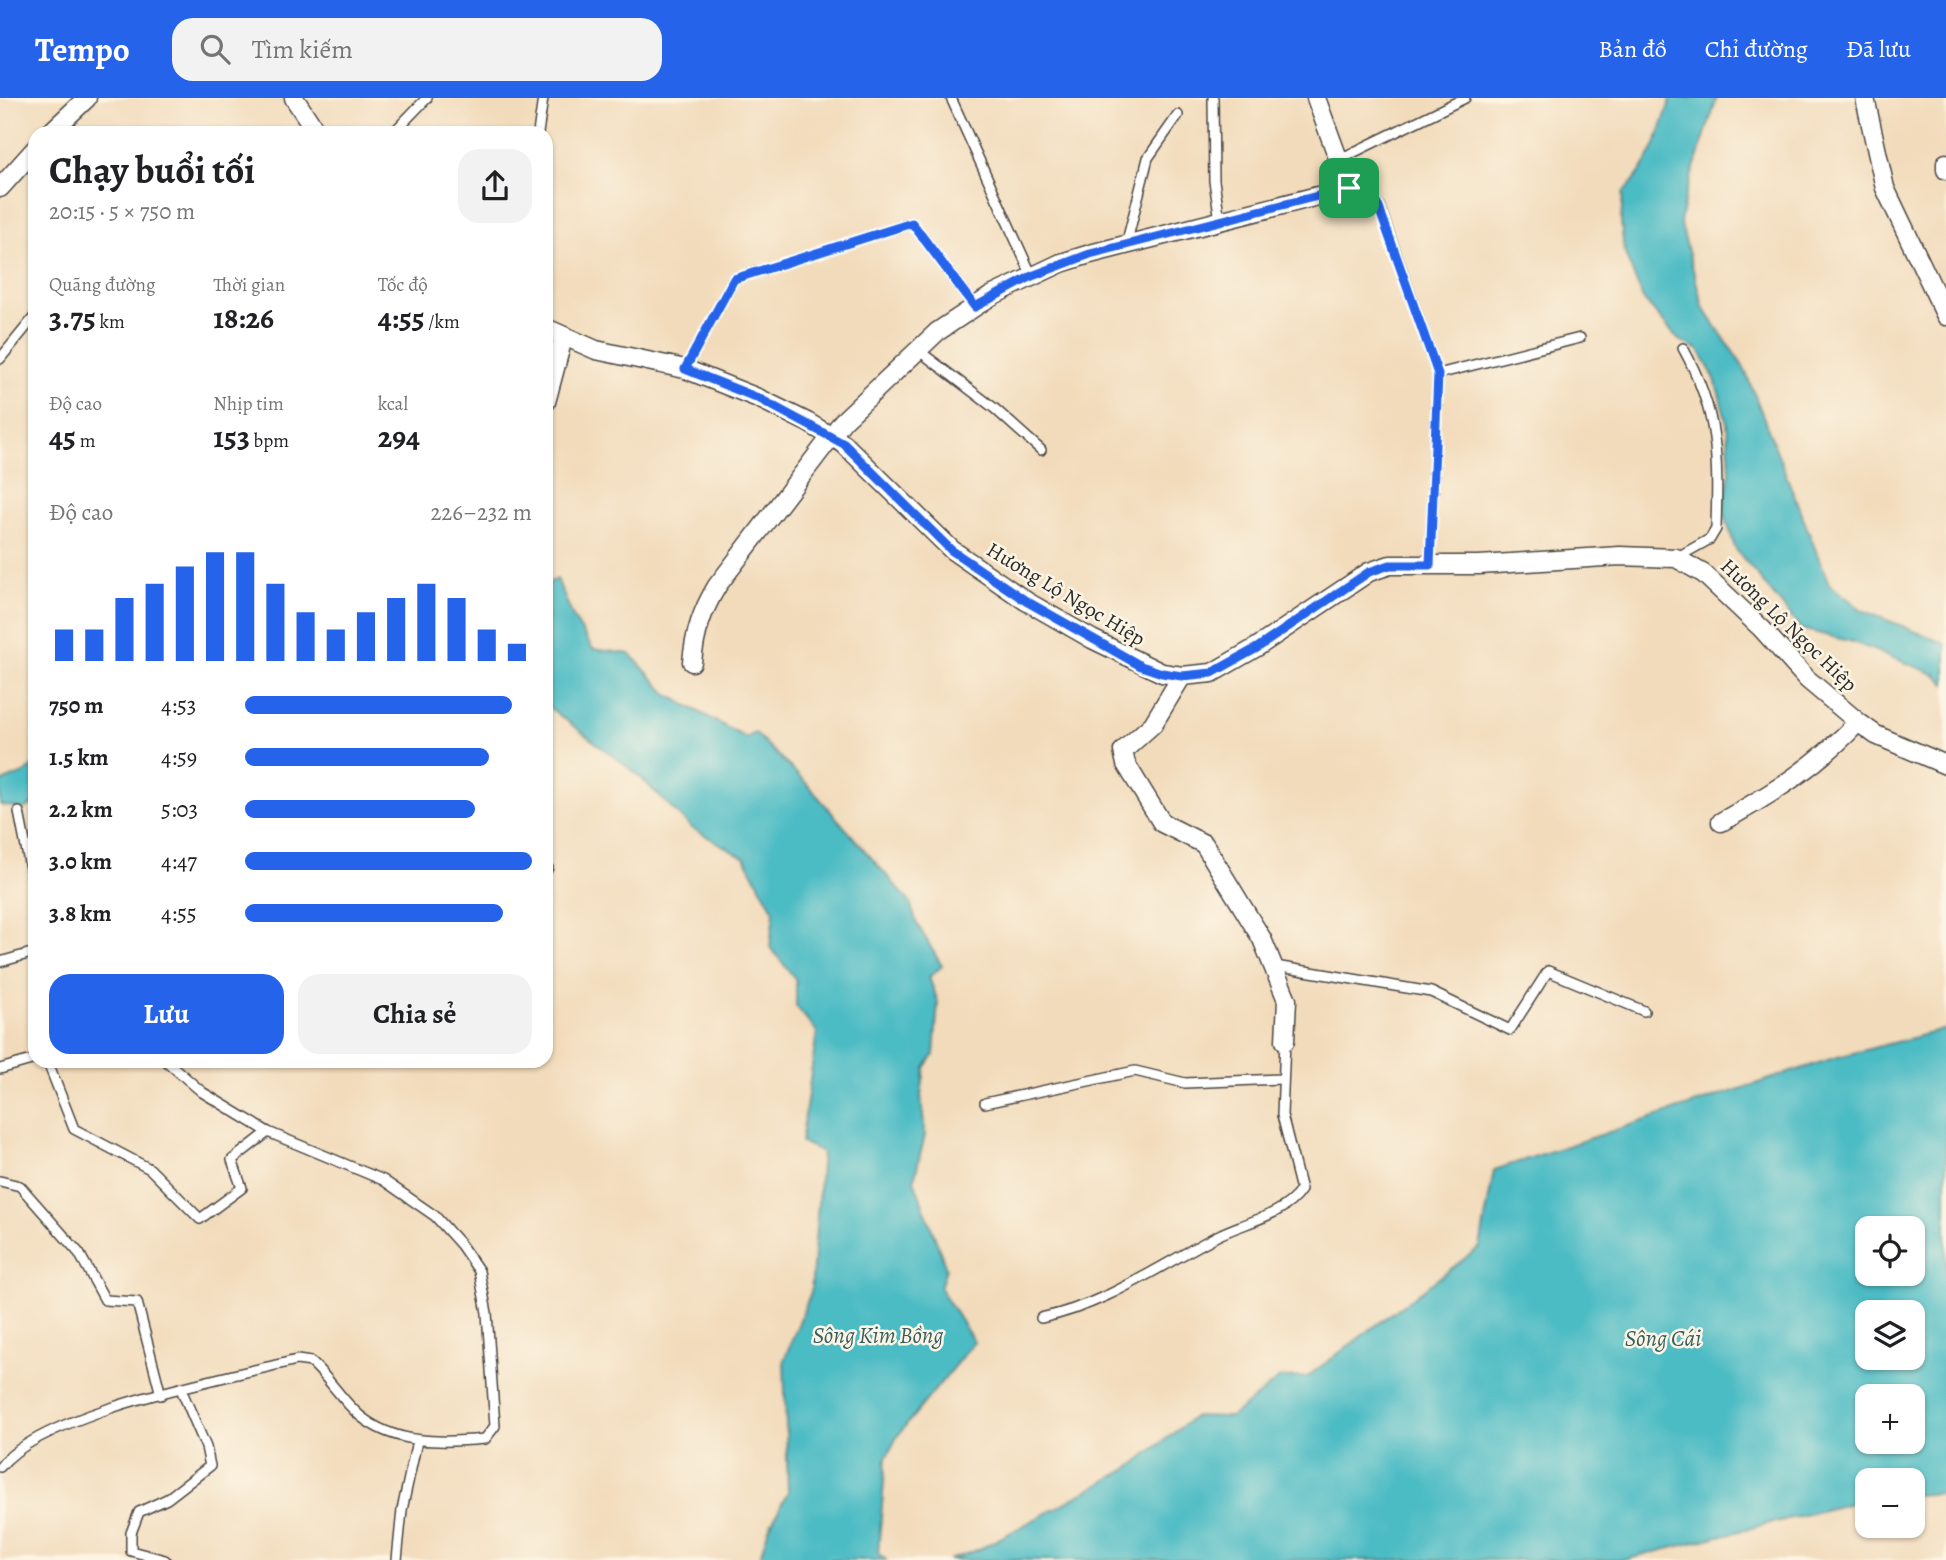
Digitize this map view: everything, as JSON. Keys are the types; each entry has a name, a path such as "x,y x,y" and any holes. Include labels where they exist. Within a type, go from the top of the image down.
{"street":[{"path":"57,126 87,98"},
{"path":"294,98 312,126"},
{"path":"692,662 702,611 717,586 779,509 830,436 917,349 975,307 1061,263 1349,188 1316,98"},
{"path":"1865,98 1885,188 1946,316"},
{"path":"0,188 28,162"},
{"path":"1946,163 1946,170"},
{"name":"Hương Lộ Ngọc Hiệp","path":"553,332 596,350 685,369 758,398 830,436 859,457 951,550 1026,601 1141,666 1182,676 1212,673 1235,661 1369,572 1390,565 1620,556 1676,558 1704,574 1807,679 1858,722 1876,735 1946,765"},
{"path":"553,376 563,338"},
{"path":"1182,676 1153,724 1123,751 1126,764 1163,823 1204,844 1275,966 1287,1000 1285,1041"},
{"path":"1721,822 1810,768 1858,722"}],"lane":[{"path":"400,126 427,98"},
{"path":"539,126 543,98"},
{"path":"951,98 1032,276"},
{"path":"1213,98 1214,181 1220,220"},
{"path":"1337,161 1465,98"},
{"path":"1126,245 1148,158 1178,115"},
{"path":"1349,188 1368,194 1378,205 1438,374 1430,565"},
{"path":"685,369 734,279 912,223 975,307"},
{"path":"0,359 28,325"},
{"path":"1438,374 1580,338"},
{"path":"1676,558 1710,539 1716,529 1715,435 1703,384 1684,348"},
{"path":"917,349 994,408 1041,450"},
{"path":"19,812 28,858"},
{"path":"0,962 28,955"},
{"path":"1275,966 1431,992 1510,1030 1548,971 1644,1011"},
{"path":"1041,1318 1074,1311 1157,1271 1216,1237 1292,1203 1301,1190 1282,1115 1281,1079 1285,1041"},
{"path":"0,1069 28,1061"},
{"path":"50,1068 74,1129 150,1168 200,1219 242,1188 232,1160 268,1132"},
{"path":"0,1467 30,1440 59,1426 181,1389 297,1360 311,1362 359,1415 376,1427 417,1441 485,1439 495,1426 487,1313 479,1271 461,1245 435,1216 383,1180 268,1132 202,1092 174,1068"},
{"path":"985,1102 1135,1071 1185,1083 1281,1079"},
{"path":"0,1181 20,1186 79,1253 105,1300 137,1302 162,1395"},
{"path":"164,1560 134,1556 131,1533 139,1512 167,1499 210,1466 181,1389"},
{"path":"397,1560 402,1510 417,1441"}],"water":[{"path":"1671,98 1717,98 1686,193 1680,221 1703,307 1744,368 1829,584 1862,610 1946,644 1946,684 1937,675 1853,642 1801,629 1735,548 1723,508 1730,472 1727,423 1715,379 1699,350 1679,340 1643,299 1624,251 1621,221 1623,193 1647,161"},
{"name":"Sông Kim Bồng","path":"557,579 573,617 593,649 630,654 668,695 746,738 755,733 806,783 910,902 917,924 942,966 929,977 938,1002 934,1055 925,1068 921,1095 925,1135 914,1180 946,1268 940,1288 974,1342 898,1435 886,1458 878,1553 886,1560 759,1560 768,1531 788,1492 784,1360 811,1292 822,1152 801,1142 817,1032 796,1006 796,980 770,947 774,911 745,858 692,828 637,774 553,710 553,581"},
{"path":"28,770 28,807 24,809 0,805 0,783"},
{"name":"Sông Cái","path":"1946,1029 1946,1493 1925,1494 1925,1468 1855,1468 1855,1502 1624,1560 949,1560 980,1549 1131,1467 1195,1416 1231,1417 1280,1378 1307,1377 1480,1247 1494,1170 1834,1058"}],"route":[{"path":"1349,188 1368,194 1378,205 1438,374 1430,565 1390,565 1369,572 1257,648 1212,673 1182,676 1141,666 1026,601 951,550 844,444 758,398 685,369 734,279 912,223 975,307 991,296 1061,263 1349,188"}]}
